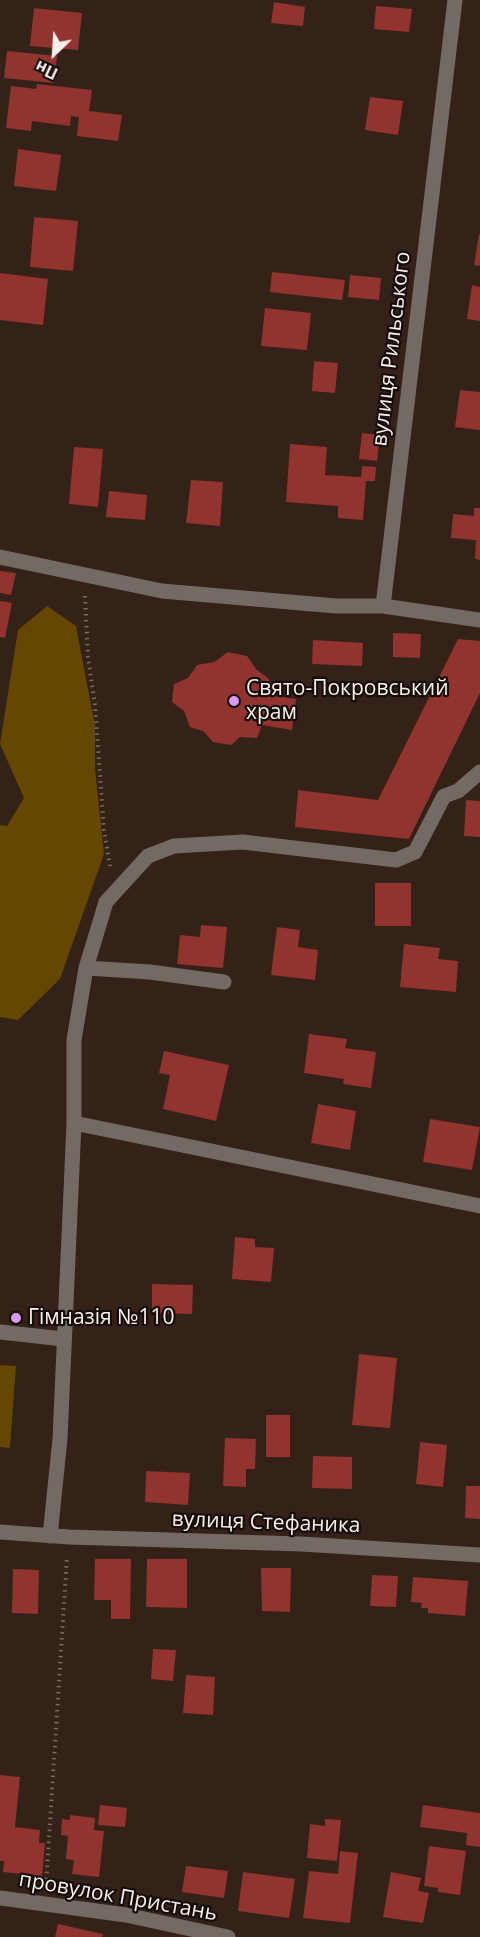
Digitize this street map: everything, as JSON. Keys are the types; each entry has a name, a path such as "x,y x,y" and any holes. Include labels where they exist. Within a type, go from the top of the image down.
{"street":[{"name":"вулиця Рильського","path":"382,606 455,0"},
{"path":"0,557 162,591 336,606 382,606 480,620"},
{"path":"50,1536 60,1439 74,1123 74,1040 86,968 106,902 148,856 174,846 243,842 352,857 396,860 415,852 444,796 458,791 480,772"},
{"path":"86,968 150,972 224,982"},
{"path":"74,1123 480,1206"},
{"path":"0,1332 63,1339"},
{"name":"вулиця Стефаника","path":"0,1532 69,1537 302,1544 480,1555"},
{"name":"провулок Пристань","path":"0,1898 126,1915 228,1937"}],"path":[{"path":"84,575 88,657 95,705 104,830 111,870 106,902"},
{"path":"45,1904 69,1537"}],"shaded area":[{"path":"47,606 76,626 95,726 95,768 104,854 60,979 18,1020 0,1017 0,825 7,826 24,798 0,744 18,630"},
{"path":"0,1365 16,1366 10,1448 0,1447"}],"building":[{"path":"274,2 305,7 303,26 271,23"},
{"path":"376,6 412,9 409,32 374,29"},
{"path":"34,8 82,13 78,50 30,46"},
{"path":"7,51 57,56 54,83 4,78"},
{"path":"37,84 92,90 89,111 122,115 118,141 77,136 79,117 71,116 70,126 32,121 31,131 6,128 11,86 36,89"},
{"path":"370,97 403,101 398,135 365,130"},
{"path":"18,149 61,155 56,191 14,186"},
{"path":"34,217 78,221 73,271 30,267"},
{"path":"480,234 480,266 474,265"},
{"path":"272,272 345,280 342,300 270,292"},
{"path":"0,273 48,279 43,325 0,320"},
{"path":"350,275 381,278 379,300 348,297"},
{"path":"472,285 480,287 480,321 467,319"},
{"path":"265,308 311,313 307,350 261,346"},
{"path":"314,361 338,363 335,393 312,391"},
{"path":"460,390 480,392 480,430 455,427"},
{"path":"362,433 380,435 377,461 359,459"},
{"path":"290,444 327,447 325,475 361,477 362,466 376,467 375,481 366,481 363,520 338,518 338,506 286,502"},
{"path":"74,447 103,449 98,507 69,504"},
{"path":"191,480 223,482 220,526 186,523"},
{"path":"109,491 147,495 145,520 106,517"},
{"path":"474,508 480,508 480,560 475,559 476,540 451,538 453,514 474,516"},
{"path":"0,571 16,573 11,595 0,593"},
{"path":"0,601 12,603 5,638 0,637"},
{"path":"393,633 421,634 420,658 393,657"},
{"path":"458,639 480,641 480,693 409,839 295,827 298,790 378,800"},
{"path":"313,640 363,643 362,666 312,664"},
{"name":"Свято-Покровський храм","path":"228,652 247,656 256,669 269,679 268,695 296,699 292,730 262,725 257,738 240,737 231,745 213,742 203,731 190,727 184,711 172,702 174,684 188,678 197,665 214,662"},
{"path":"466,800 480,801 480,837 464,836"},
{"path":"375,883 411,883 411,926 375,926"},
{"path":"201,925 227,927 223,968 177,964 180,935 200,937"},
{"path":"277,927 300,930 298,947 318,950 315,980 271,975"},
{"path":"404,944 440,948 438,959 458,961 456,992 400,987"},
{"path":"309,1034 347,1039 345,1048 376,1052 371,1088 343,1084 344,1079 304,1073"},
{"path":"164,1051 229,1065 216,1121 163,1109 170,1075 159,1073"},
{"path":"318,1104 356,1111 350,1150 311,1143"},
{"path":"430,1119 480,1127 472,1170 423,1162"},
{"path":"235,1237 255,1239 255,1247 274,1248 271,1282 232,1279"},
{"path":"152,1284 193,1285 192,1314 152,1313"},
{"path":"359,1354 397,1358 390,1428 352,1425"},
{"path":"266,1415 290,1415 290,1457 266,1457"},
{"path":"225,1438 256,1439 255,1469 246,1469 246,1487 223,1486"},
{"path":"420,1442 447,1445 443,1487 416,1484"},
{"path":"313,1456 352,1457 352,1489 312,1488"},
{"path":"146,1471 190,1473 188,1505 145,1502"},
{"path":"466,1486 480,1486 480,1519 465,1518"},
{"path":"95,1559 131,1559 130,1619 111,1619 111,1600 94,1600"},
{"path":"147,1559 187,1559 187,1608 146,1607"},
{"path":"261,1568 291,1568 290,1612 262,1611"},
{"path":"13,1569 39,1570 38,1614 12,1613"},
{"path":"372,1575 398,1576 396,1607 370,1606"},
{"path":"413,1577 468,1581 465,1616 428,1613 428,1608 421,1608 422,1603 411,1602"},
{"path":"153,1649 176,1650 173,1681 151,1679"},
{"path":"186,1675 215,1677 213,1715 183,1713"},
{"path":"0,1775 20,1777 15,1827 40,1830 39,1843 45,1843 42,1876 3,1872 4,1861 0,1861"},
{"path":"100,1805 127,1808 125,1827 98,1825"},
{"path":"423,1805 480,1813 480,1847 466,1845 467,1833 420,1827"},
{"path":"70,1815 95,1818 94,1830 104,1831 99,1877 72,1874 74,1860 66,1859 68,1836 61,1835 62,1819 70,1820"},
{"path":"325,1819 341,1820 337,1861 307,1858 310,1824 325,1826"},
{"path":"429,1846 466,1851 460,1895 438,1892 438,1888 424,1886"},
{"path":"340,1851 358,1853 350,1923 303,1918 309,1871 338,1874"},
{"path":"186,1866 228,1871 224,1898 182,1892"},
{"path":"243,1872 295,1879 289,1918 238,1911"},
{"path":"391,1872 421,1878 418,1891 429,1893 423,1923 383,1917"},
{"path":"58,1924 103,1934 102,1937 55,1937"}],"place":[{"name":"Свято-Покровський храм","path":"234,701"},
{"name":"Гімназія №110","path":"16,1318"}]}
